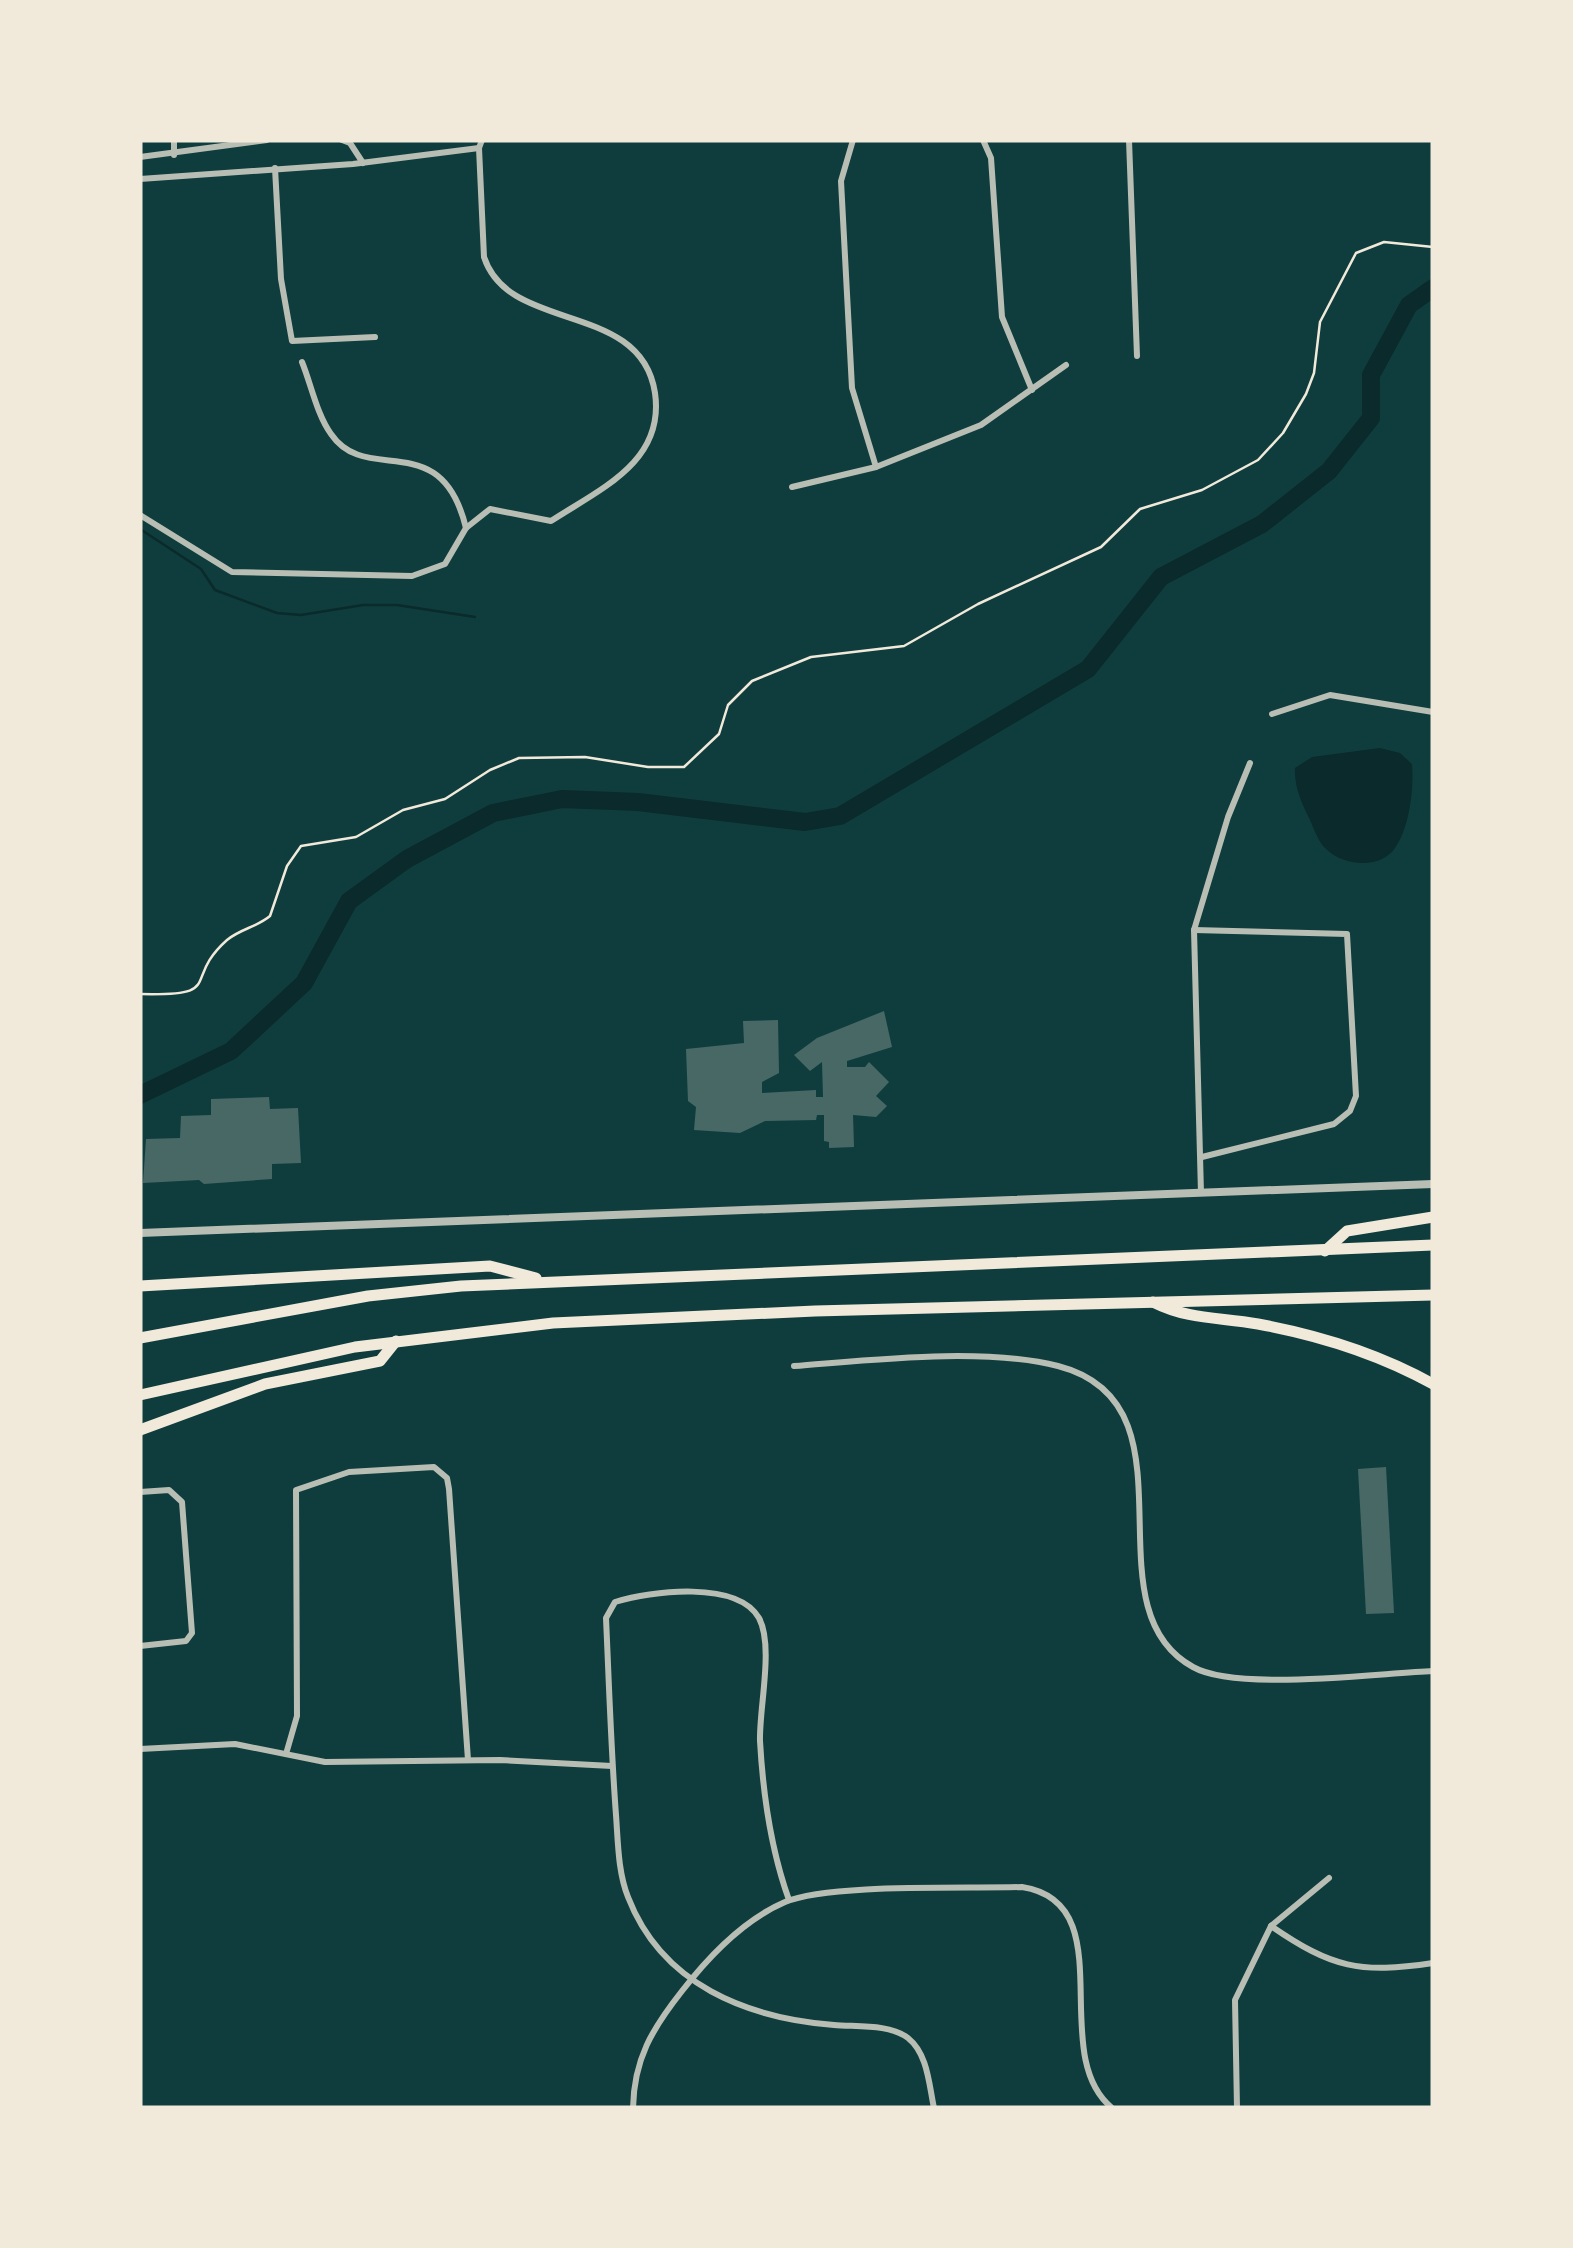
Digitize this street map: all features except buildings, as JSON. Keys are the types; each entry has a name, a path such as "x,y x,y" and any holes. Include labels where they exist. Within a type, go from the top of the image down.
{"highway":[{"path":"1325,1252 1347,1231 1433,1217"},
{"path":"140,1338 368,1296 550,1282 1433,1245"},
{"path":"140,1286 490,1266 550,1282"},
{"path":"140,1395 283,1361 396,1341 589,1322 1149,1300 1433,1296"},
{"path":"1149,1300 1181,1316 1278,1328 1345,1346 1433,1384"},
{"path":"140,1430 265,1384 380,1362 396,1341"}],"street":[{"path":"174,140 174,154"},
{"path":"140,157 267,140"},
{"path":"342,140 350,142 363,163"},
{"path":"853,140 841,181 852,388 876,466"},
{"path":"983,140 991,158 1002,317 1032,390"},
{"path":"1129,140 1137,356"},
{"path":"140,179 363,163 480,144 484,257 489,273 502,286 538,304 598,324 625,342 653,380 653,432 639,462 552,521 490,509 466,528 445,564 429,573 232,572 140,515"},
{"path":"275,168 281,279 292,341 375,337"},
{"path":"302,362 332,436 365,454 427,466 458,496 466,528"},
{"path":"792,487 876,466 981,425 1066,366"},
{"path":"1272,714 1330,695 1433,712"},
{"path":"1201,1193 1194,930 1200,901 1250,764"},
{"path":"1194,930 1347,934 1356,1080 1350,1111 1334,1124 1202,1157"},
{"path":"140,1232 1433,1184"},
{"path":"794,1366 900,1358 1051,1365 1093,1382 1128,1425 1136,1456 1146,1601 1161,1638 1178,1657 1194,1668 1231,1679 1433,1671"},
{"path":"286,1754 298,1716 293,1500 296,1490 349,1472 396,1466 434,1467 446,1478 468,1760"},
{"path":"140,1492 170,1490 182,1502 192,1633 186,1641 140,1646"},
{"path":"790,1900 770,1826 760,1740 764,1636 752,1609 732,1594 714,1592 622,1600 611,1605 606,1618 612,1766 627,1896 654,1945 690,1980 728,2002 778,2018 898,2032 918,2049 934,2108"},
{"path":"140,1749 235,1744 326,1762 468,1760 612,1766"},
{"path":"1237,2108 1235,2000 1271,1926 1329,1878"},
{"path":"633,2108 634,2079 644,2045 690,1980 734,1934 790,1900 1022,1887 1050,1895 1071,1916 1077,1944 1084,2070 1098,2097 1112,2108"},
{"path":"1271,1926 1314,1956 1338,1964 1392,1969 1433,1963"}],"path":[{"path":"140,994 180,995 198,986 229,939 270,916 287,866 301,846 356,837 402,810 446,799 490,770 518,758 585,757 648,767 684,767 719,734 728,705 752,681 811,656 904,646 978,604 1101,547 1140,509 1242,472 1272,448 1306,394 1314,374 1320,322 1356,253 1384,242 1433,247"}],"water":[{"path":"1380,748 1400,753 1412,764 1411,795 1400,839 1380,860 1361,863 1341,859 1320,842 1299,795 1295,768 1312,757"}],"waterway":[{"path":"140,1095 231,1051 304,983 349,901 407,859 493,813 562,799 638,802 805,822 840,816 1088,669 1161,577 1262,524 1329,471 1371,418 1371,375 1409,305 1433,288"},
{"path":"140,529 201,569 215,590 277,613 301,615 363,605 397,605 475,617"}]}
